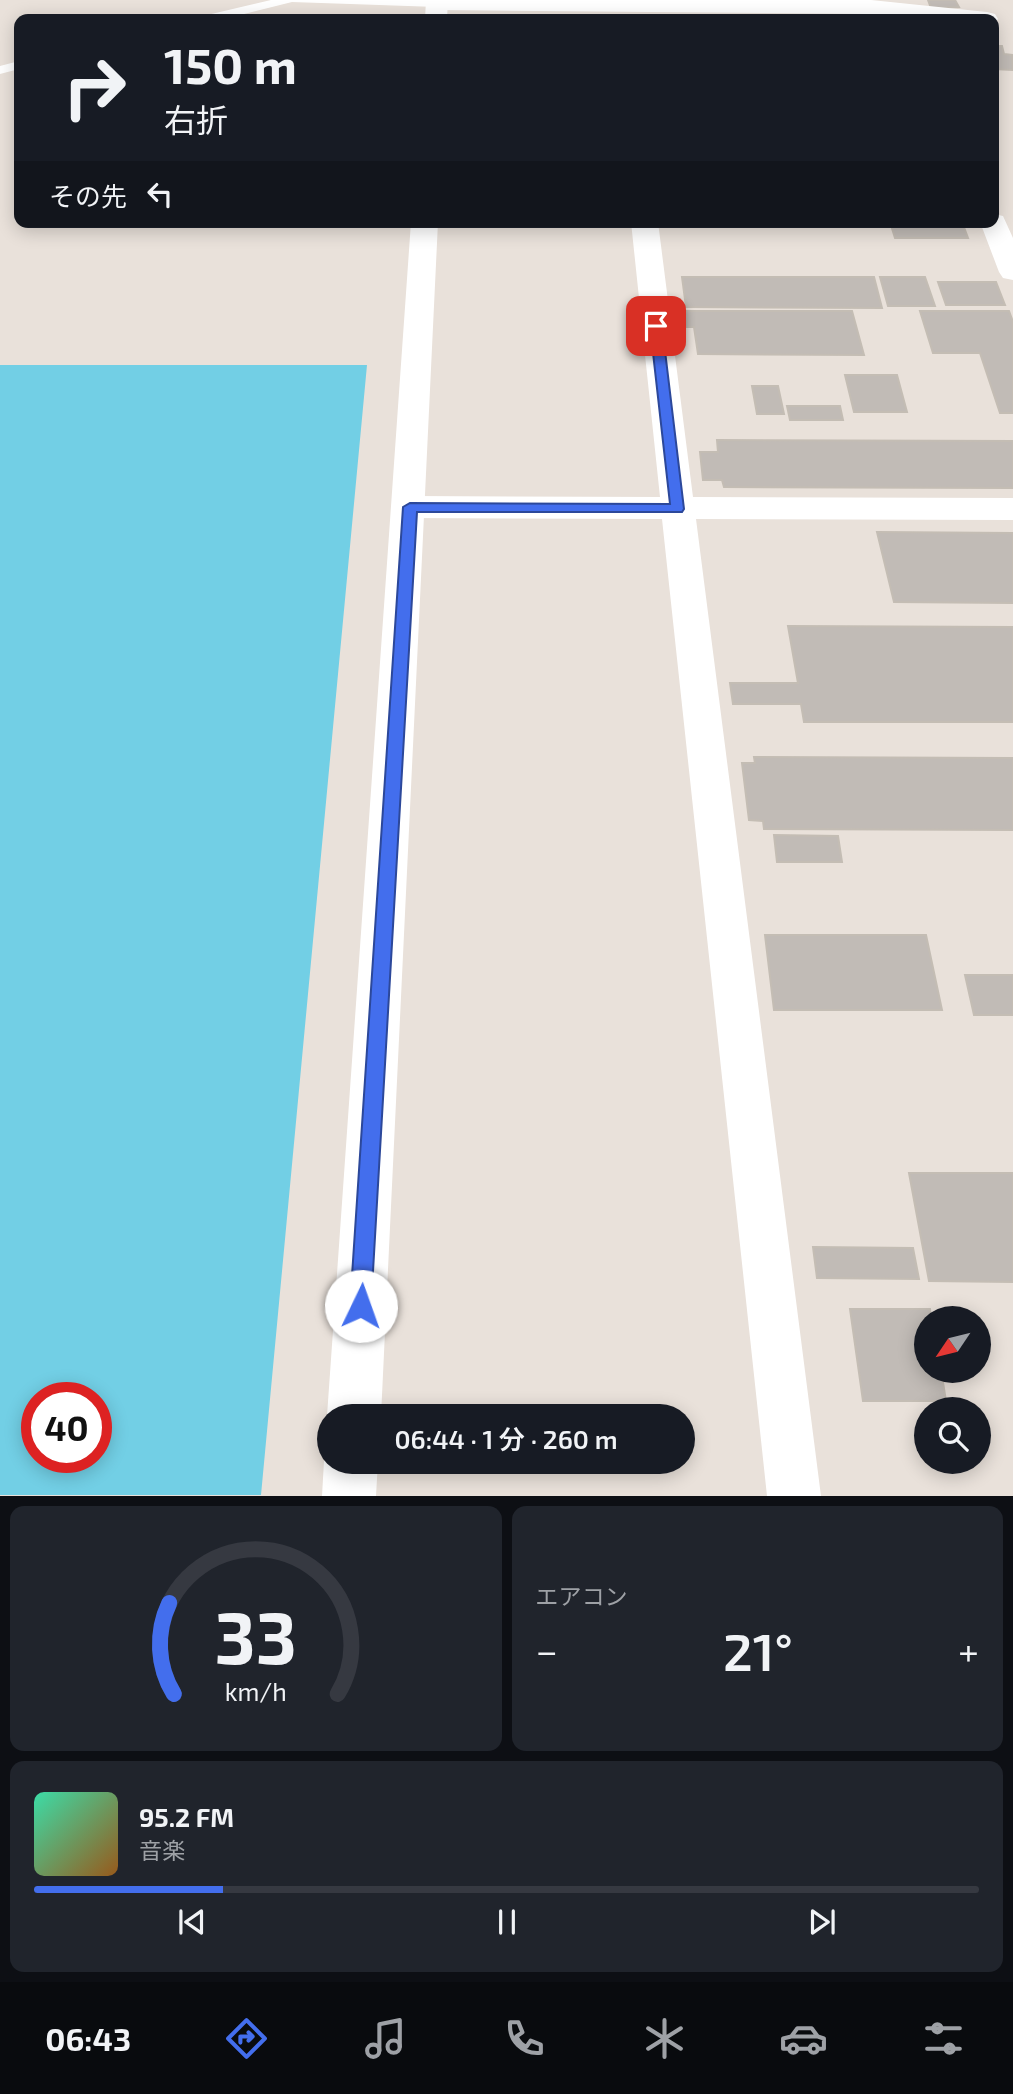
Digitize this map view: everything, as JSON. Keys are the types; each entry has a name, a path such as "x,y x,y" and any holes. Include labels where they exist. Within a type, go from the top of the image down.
{"street":[{"path":"437,8 871,7 943,14"},
{"path":"355,1404 425,228"},
{"path":"645,228 794,1496"},
{"path":"995,228 1013,272"},
{"path":"410,507 1013,509"},
{"path":"349,1496 350,1474"}],"lane":[{"path":"229,14 287,0"},
{"path":"297,0 437,8"}],"water":[{"path":"0,365 367,365 261,1495 0,1495"}],"building":[{"path":"928,0 955,0 959,7 931,8"},
{"path":"999,46 1002,46 1004,54 1012,55 1013,70 999,69"},
{"path":"892,228 964,228 968,238 895,238"},
{"path":"682,277 874,277 882,308 686,307"},
{"path":"880,277 925,277 935,306 888,306"},
{"path":"938,282 996,282 1005,305 946,305"},
{"path":"682,311 852,311 864,355 698,354 694,327 684,327"},
{"path":"920,311 1009,311 1013,322 1013,413 1000,413 980,353 933,353"},
{"path":"845,375 897,375 907,412 854,412"},
{"path":"752,386 778,386 784,414 757,414"},
{"path":"787,406 840,406 843,420 790,420"},
{"path":"717,440 1013,441 1013,488 724,487 722,480 703,480 700,452 718,452"},
{"path":"877,532 1013,533 1013,603 894,602"},
{"path":"788,626 1013,627 1013,722 804,722 801,704 733,704 730,683 798,683"},
{"path":"754,757 1013,758 1013,830 764,829 763,821 749,820 742,763 755,763"},
{"path":"774,835 838,836 842,862 777,862"},
{"path":"765,935 926,935 942,1010 774,1010"},
{"path":"965,975 1013,975 1013,1015 974,1015"},
{"path":"909,1173 1013,1173 1013,1282 929,1281"},
{"path":"813,1247 913,1248 919,1279 817,1278"},
{"path":"850,1309 914,1309 914,1383 943,1383 945,1397 914,1397 914,1401 863,1401"}],"route":[{"path":"361,1306 410,507 678,509 656,326"}]}
